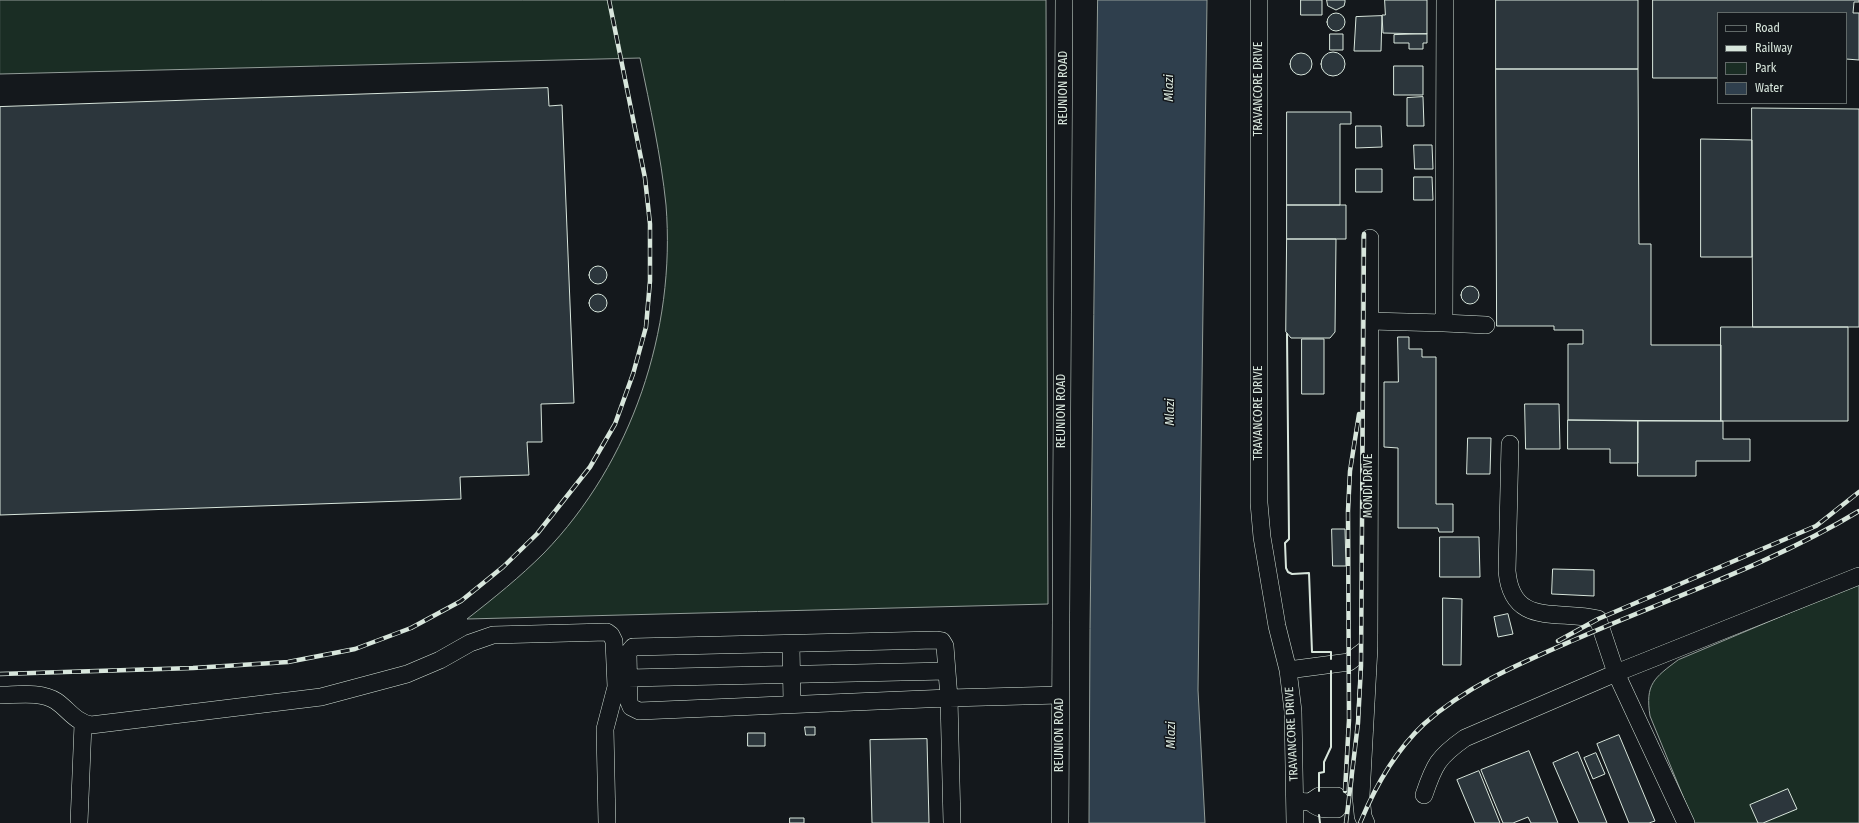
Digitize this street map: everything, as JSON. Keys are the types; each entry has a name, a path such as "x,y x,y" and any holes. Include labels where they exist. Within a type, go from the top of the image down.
{"street":[{"name":"REUNION ROAD","path":"1060,823 1064,0"},
{"name":"TRAVANCORE DRIVE","path":"1259,0 1259,503 1262,537 1277,626 1288,670 1293,711 1302,801 1295,823"},
{"path":"1444,323 1445,0"},
{"name":"MONDI DRIVE","path":"1366,823 1362,803 1369,647 1370,238"},
{"path":"1370,321 1486,325"},
{"path":"1510,444 1506,571 1508,585 1515,599 1528,611 1598,619 1616,673 1686,823"},
{"path":"1424,795 1437,762 1448,750 1465,738 1616,673 1859,576"},
{"path":"0,695 41,695 54,700 82,724 91,725 198,714 321,697 407,674 440,660 470,643 493,635 607,632 611,635 614,641 616,687 605,729 607,823"},
{"path":"952,823 949,698 944,644 936,640 633,647 628,652 628,702 631,707 639,711 949,698 1060,695"},
{"path":"791,644 792,704"},
{"path":"1288,670 1349,662 1369,647"},
{"path":"628,678 791,676 947,671"},
{"path":"79,823 82,724"},
{"path":"1302,801 1320,796 1337,796 1341,802 1362,803"}],"green space":[{"path":"0,0 1046,0 1048,604 467,619 535,562 575,517 602,478 624,436 642,392 655,346 664,299 667,252 664,187 655,131 640,58 0,74"},
{"path":"1859,584 1859,823 1694,823 1650,716 1650,689 1657,677 1678,660"}],"water":[{"name":"Mlazi","path":"1098,0 1207,0 1198,690 1205,823 1089,823"}],"building":[{"path":"1301,0 1322,0 1322,15 1301,15"},
{"path":"1327,0 1345,0 1345,2 1344,6 1336,10 1328,6"},
{"path":"1385,0 1427,0 1427,34 1383,33 1382,15 1385,15"},
{"path":"1496,0 1638,0 1638,69 1496,69"},
{"path":"1653,0 1859,0 1859,2 1854,2 1853,13 1859,13 1859,60 1847,59 1847,12 1717,12 1717,78 1653,78"},
{"path":"1336,13 1342,16 1345,22 1342,28 1336,31 1330,28 1327,22 1330,16"},
{"path":"1382,16 1381,51 1354,51 1356,17"},
{"path":"1330,34 1343,34 1343,50 1330,50"},
{"path":"1427,34 1427,43 1423,43 1423,49 1409,49 1409,43 1394,43 1394,35"},
{"path":"1333,52 1341,56 1345,64 1341,72 1333,76 1325,72 1321,64 1325,56"},
{"path":"1297,53 1305,53 1312,60 1312,68 1305,75 1297,75 1290,68 1290,60"},
{"path":"1394,66 1423,66 1423,95 1394,95"},
{"path":"1496,69 1638,69 1639,244 1651,244 1651,345 1721,345 1721,421 1568,420 1568,344 1583,344 1583,330 1554,330 1554,326 1497,326"},
{"path":"548,88 549,106 562,105 574,403 541,404 542,442 527,442 529,475 460,477 461,499 0,515 0,107"},
{"path":"1423,97 1424,126 1407,126 1407,98"},
{"path":"1752,108 1859,109 1859,327 1753,327"},
{"path":"1287,112 1351,112 1351,124 1340,124 1340,205 1287,205"},
{"path":"1356,126 1381,126 1382,147 1356,148"},
{"path":"1701,139 1752,140 1752,257 1701,257"},
{"path":"1414,145 1432,145 1433,169 1415,169"},
{"path":"1356,169 1382,169 1382,192 1356,192"},
{"path":"1414,177 1432,177 1433,200 1414,200"},
{"path":"1287,205 1346,205 1346,239 1287,239"},
{"path":"1287,239 1336,239 1335,332 1330,338 1291,338 1286,332"},
{"path":"594,266 602,266 607,271 605,282 602,284 594,284 589,279 589,271"},
{"path":"1470,286 1474,287 1478,291 1478,299 1474,303 1470,304 1466,303 1462,299 1461,295 1462,291 1466,287"},
{"path":"594,294 602,294 607,299 605,310 602,312 594,312 589,307 589,299"},
{"path":"1721,327 1848,327 1848,421 1721,421"},
{"path":"1398,337 1409,337 1409,349 1422,349 1422,357 1436,357 1436,504 1453,504 1453,532 1439,532 1438,528 1398,528 1398,448 1384,447 1384,382 1398,382"},
{"path":"1302,339 1324,339 1324,394 1302,394"},
{"path":"1525,404 1559,404 1560,449 1526,449"},
{"path":"1568,420 1638,421 1638,463 1610,463 1610,449 1568,449"},
{"path":"1638,421 1723,421 1723,439 1750,439 1750,461 1696,461 1696,476 1638,476"},
{"path":"1468,438 1491,438 1490,474 1467,474"},
{"path":"1332,529 1345,529 1346,566 1333,566"},
{"path":"1440,537 1479,537 1480,577 1440,577"},
{"path":"1553,569 1594,570 1594,596 1552,594"},
{"path":"1443,598 1462,599 1461,665 1443,665"},
{"path":"1508,614 1513,634 1498,637 1494,617"},
{"path":"805,727 815,727 815,735 806,735"},
{"path":"748,733 765,733 765,746 748,746"},
{"path":"1619,735 1655,821 1649,823 1629,823 1597,744"},
{"path":"927,739 929,823 872,823 870,740"},
{"path":"1529,751 1558,823 1531,823 1528,817 1513,823 1503,823 1481,770"},
{"path":"1578,752 1607,823 1579,823 1553,763"},
{"path":"1596,753 1605,774 1593,779 1584,758"},
{"path":"1479,771 1500,823 1475,823 1457,780"},
{"path":"1788,789 1797,809 1763,823 1758,823 1750,805"},
{"path":"790,818 804,818 804,823 790,823"}],"railway":[{"path":"0,674 193,668 288,662 355,649 411,628 461,601 503,567 537,534 590,467 615,424 633,374 646,327 650,281 650,224 645,178 609,0"},
{"path":"1346,823 1358,723 1361,666 1364,234"},
{"path":"1345,791 1349,720 1348,511 1350,471 1359,414"},
{"path":"1558,641 1598,619 1816,526 1859,492"},
{"path":"1360,823 1379,783 1404,746 1424,724 1441,710 1477,686 1515,666 1719,580 1790,548 1859,511"}],"wall":[{"path":"1287,334 1289,539 1285,543 1286,568 1288,572 1292,574 1309,573 1312,652 1331,652 1331,659"},
{"path":"1319,791 1319,773 1324,772 1324,762 1331,747 1331,671"},
{"path":"1319,815 1320,823"}]}
